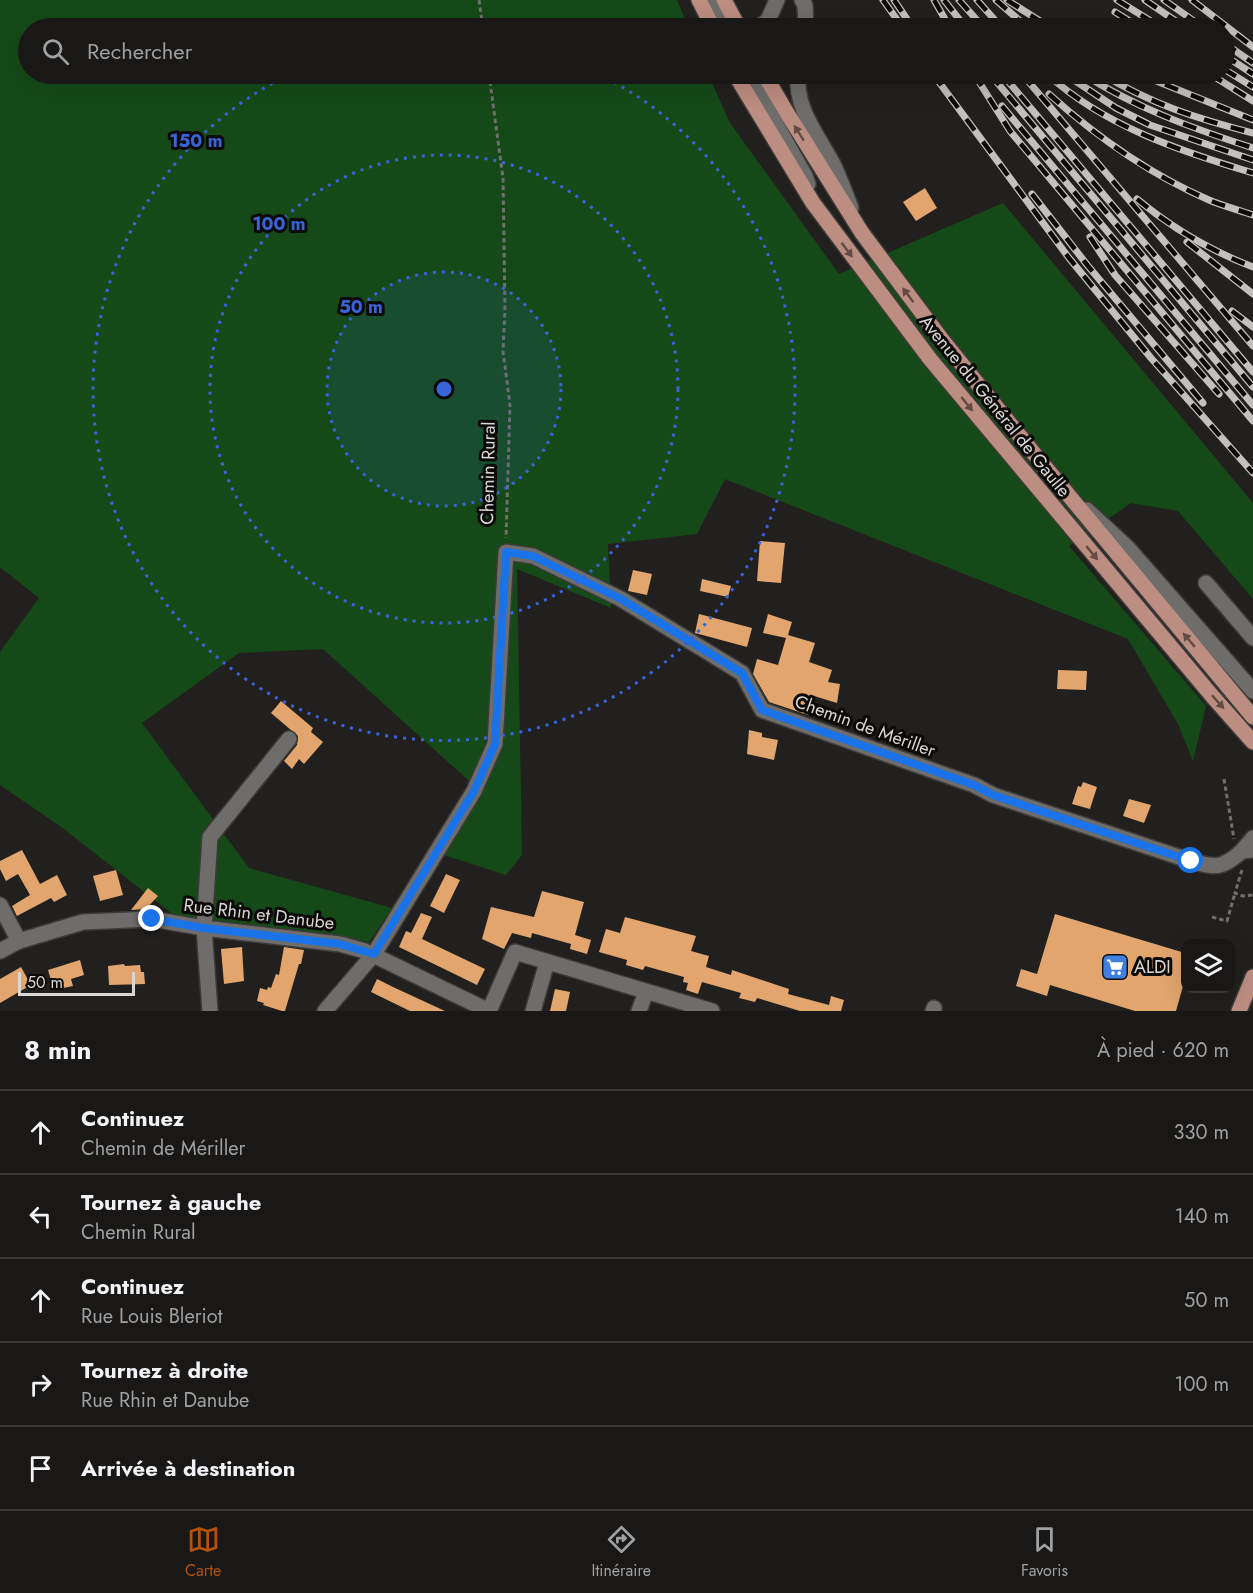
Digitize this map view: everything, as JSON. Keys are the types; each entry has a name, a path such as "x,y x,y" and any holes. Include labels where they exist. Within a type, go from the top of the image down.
{"main road":[{"path":"699,0 708,18"},
{"path":"724,0 734,18"},
{"name":"Avenue du Général de Gaulle","path":"741,84 813,203 937,368 1253,742"},
{"name":"Avenue du Général de Gaulle","path":"770,84 862,232 943,341 1253,717"},
{"path":"1239,1011 1253,977"}],"street":[{"path":"710,0 719,18"},
{"path":"769,18 777,0"},
{"path":"802,0 805,5 804,18"},
{"path":"754,84 805,176 813,203"},
{"path":"797,84 802,112 834,166 862,232"},
{"path":"1063,488 1127,547 1253,691"},
{"path":"325,1011 374,954 474,791 495,744 506,552"},
{"name":"Chemin de Mériller","path":"506,552 533,556 621,599 742,673 762,710 974,785 993,795 1191,861 1218,867 1248,850 1253,838"},
{"path":"1206,583 1253,638"},
{"path":"210,1011 204,928 210,837 289,739"},
{"path":"0,905 19,941"},
{"name":"Rue Rhin et Danube","path":"0,951 19,941 83,922 152,919 204,928 340,944 374,954 489,1011"},
{"path":"489,1011 515,952 712,1011"},
{"path":"533,1011 547,962"},
{"path":"639,1011 646,992"}],"path":[{"path":"479,0 482,18"},
{"name":"Chemin Rural","path":"490,84 503,178 505,308 503,351 510,405 506,552"},
{"path":"1224,779 1231,811 1232,834 1248,850"},
{"path":"1212,917 1227,921 1235,893"}],"green space":[{"path":"0,0 677,0 685,18 18,18 18,84 712,84 730,123 839,274 1003,203 1253,503 1253,599 1178,511 1131,503 1069,546 1206,706 1193,761 1178,724 1128,639 725,479 697,534 608,544 611,608 517,569 522,855 506,875 441,854 478,789 323,649 239,653 142,723 249,868 392,908 369,942 175,916 60,826 0,785 0,652 39,598 0,567"}],"building":[{"path":"925,188 937,208 916,221 903,202"},
{"path":"760,541 785,543 781,583 757,581"},
{"path":"633,570 652,574 647,595 628,591"},
{"path":"702,579 731,586 728,597 700,591"},
{"path":"699,614 752,628 747,647 695,633"},
{"path":"768,614 792,622 788,635 815,643 809,662 832,670 828,682 840,684 837,703 814,696 808,715 769,702 753,674 757,659 778,665 786,638 763,633"},
{"path":"1058,670 1087,671 1086,690 1057,689"},
{"path":"281,701 313,728 311,732 323,742 304,764 299,759 292,769 284,761 297,745 298,736 271,713"},
{"path":"749,730 762,733 762,737 778,740 774,760 747,754"},
{"path":"1083,782 1097,787 1090,809 1072,804 1078,786 1081,787"},
{"path":"1129,799 1151,805 1144,823 1123,816"},
{"path":"22,850 40,884 57,875 67,895 54,902 51,898 17,916 12,906 30,895 18,874 6,881 0,869 0,861"},
{"path":"116,870 123,895 100,901 93,876"},
{"path":"446,874 460,880 444,913 430,906"},
{"path":"148,888 158,896 146,909 131,910"},
{"path":"542,891 584,902 575,935 591,940 587,954 570,949 571,944 532,933 531,938 512,933 504,949 482,939 491,907 534,917"},
{"path":"421,913 432,917 422,939 485,969 477,985 399,947 406,931 411,933"},
{"path":"1055,914 1181,952 1181,993 1176,1011 1135,1011 1050,985 1047,996 1016,986 1021,969 1037,974"},
{"path":"625,917 696,936 691,951 709,956 706,967 731,975 732,970 789,989 788,994 829,1005 831,996 844,1000 841,1011 800,1011 757,998 755,1002 739,998 741,993 702,982 698,994 686,990 688,983 683,982 684,977 645,966 643,970 626,965 627,960 599,952 606,929 620,933"},
{"path":"242,947 244,981 224,984 221,949"},
{"path":"284,947 304,950 285,1011 282,1011 257,1001 260,988 267,990 268,987 271,988 276,974 279,975"},
{"path":"80,960 84,975 71,979 73,986 54,990 48,970"},
{"path":"124,964 125,966 140,965 141,972 144,972 145,984 109,985 108,966"},
{"path":"21,967 31,985 0,1003 0,979"},
{"path":"377,979 445,1011 410,1011 371,992"},
{"path":"555,989 570,992 566,1011 550,1011"}],"railway":[{"path":"883,0 896,18"},
{"path":"894,0 906,18"},
{"path":"934,0 944,18"},
{"path":"944,0 958,18"},
{"path":"959,0 975,18"},
{"path":"977,0 993,18"},
{"path":"996,0 1017,18"},
{"path":"1007,0 1035,18"},
{"path":"1117,0 1146,18"},
{"path":"1145,0 1171,18"},
{"path":"1164,0 1190,18"},
{"path":"1192,0 1215,18"},
{"path":"1115,12 1125,18"},
{"path":"1235,33 1253,47"},
{"path":"1235,51 1253,63"},
{"path":"1235,62 1253,74"},
{"path":"1235,76 1253,87"},
{"path":"940,84 1069,258 1151,358 1253,473"},
{"path":"980,84 1010,131 1253,421"},
{"path":"998,84 1253,387"},
{"path":"1010,84 1253,372"},
{"path":"1030,84 1253,346"},
{"path":"1059,84 1093,108 1144,135 1198,156 1253,173"},
{"path":"1080,84 1116,108 1150,125 1253,160"},
{"path":"1100,84 1124,98 1166,117 1253,148"},
{"path":"1118,84 1175,110 1253,133"},
{"path":"1164,84 1253,120"},
{"path":"1226,84 1253,101"},
{"path":"1049,94 1105,140 1145,167 1209,200 1253,215"},
{"path":"1002,106 1253,405"},
{"path":"1032,194 1088,266 1203,403"},
{"path":"1137,199 1192,238 1253,267"},
{"path":"1090,237 1115,275 1219,394"},
{"path":"1187,242 1253,294"},
{"path":"1232,311 1253,327"}],"place":[{"name":"ALDI","path":"1115,967"}],"route":[{"path":"152,919 204,928 340,944 374,954 474,791 495,744 506,552 533,556 621,599 742,673 762,710 974,785 993,795 1191,861"}]}
